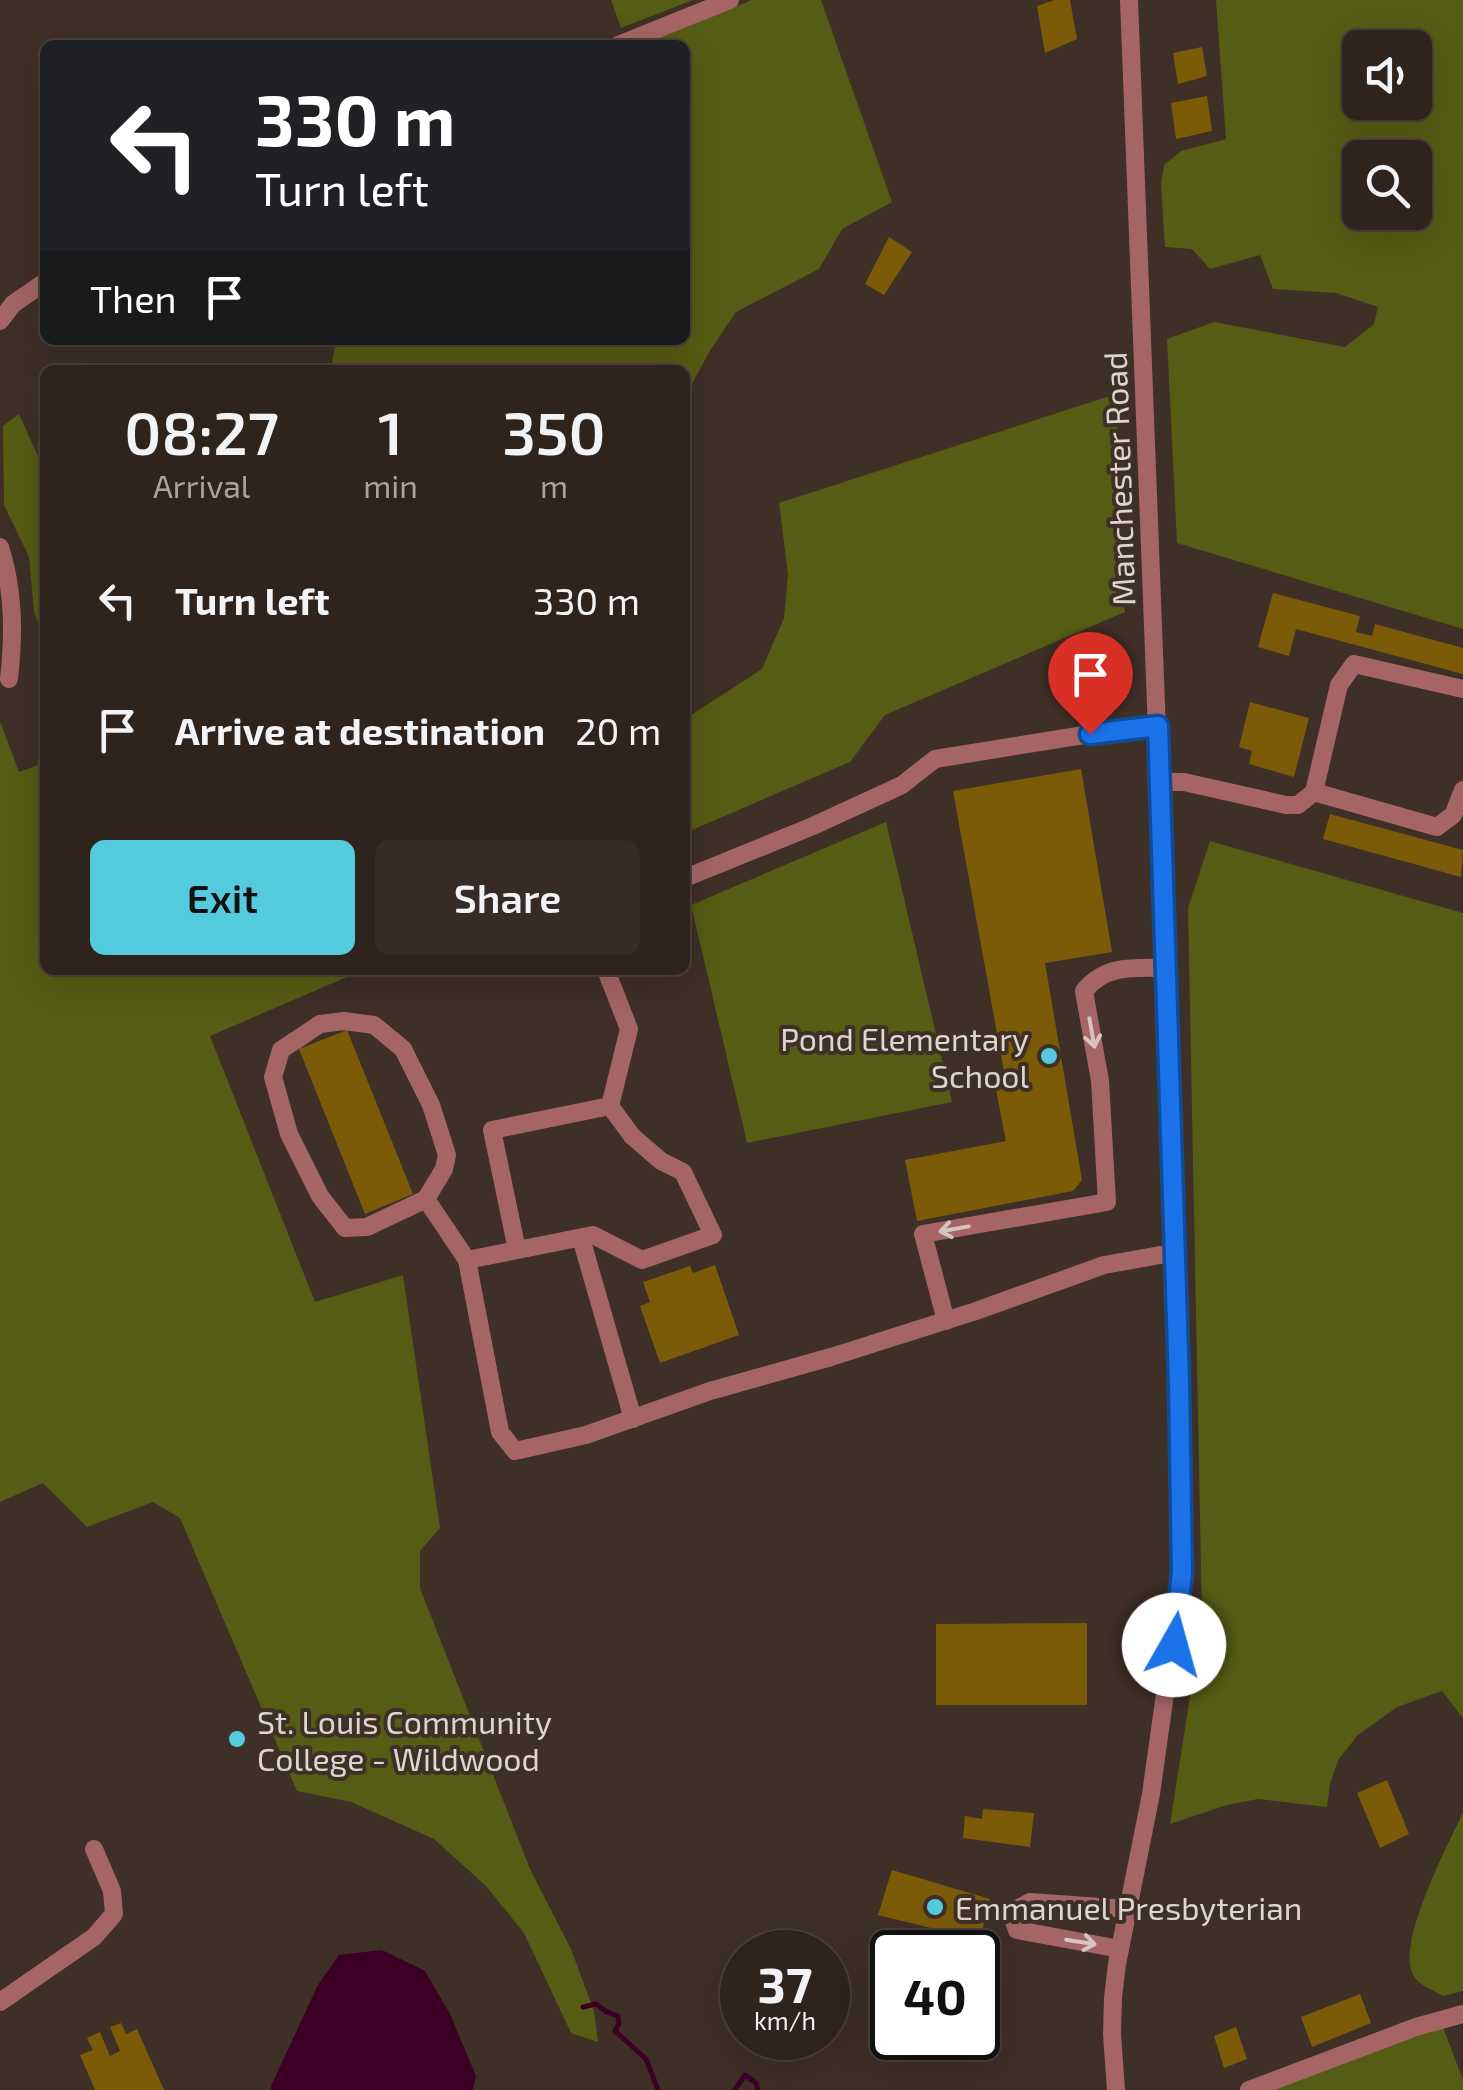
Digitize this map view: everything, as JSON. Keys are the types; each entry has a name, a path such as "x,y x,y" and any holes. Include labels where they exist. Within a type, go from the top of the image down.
{"street":[{"path":"630,40 730,0"},
{"name":"Manchester Road","path":"1116,2090 1112,1998 1151,1794 1182,1572 1176,1252 1129,0"},
{"path":"0,321 13,304 40,285"},
{"path":"0,547 11,600 9,679"},
{"path":"1160,782 1184,782 1298,805 1314,792 1339,684 1354,664 1463,689"},
{"path":"690,876 902,785 935,759 1158,726"},
{"path":"1314,792 1437,827 1453,815 1463,790"},
{"path":"946,1321 924,1234 1107,1202 1100,1082 1084,991 1106,972 1166,968"},
{"path":"608,975 630,1029 610,1106"},
{"path":"344,1021 374,1025 403,1049 431,1106 447,1155 444,1169 426,1198 367,1227 345,1228 320,1196 290,1134 273,1077 281,1050 320,1024 344,1021"},
{"path":"466,1260 593,1235 642,1260 713,1236 683,1172 661,1161 632,1136 610,1106"},
{"path":"517,1250 492,1130 610,1106"},
{"path":"426,1198 466,1260 500,1432 515,1451 586,1435 710,1391 946,1321 1104,1265 1176,1252"},
{"path":"581,1238 632,1418"},
{"path":"0,2002 94,1938 114,1914 112,1892 94,1849"},
{"path":"1120,1948 1017,1930 1012,1916 1030,1902 1128,1910"},
{"path":"1249,2090 1416,2027 1463,2014"}],"green space":[{"path":"611,0 693,0 621,28"},
{"path":"752,0 821,0 892,202 842,229 819,269 736,312 690,387 690,365 332,365 335,345 690,345 690,40 652,40"},
{"path":"1216,0 1463,0 1463,629 1177,543 1167,339 1214,322 1345,347 1374,324 1378,307 1336,293 1273,289 1260,255 1210,269 1192,249 1165,247 1161,184 1164,165 1181,151 1226,139"},
{"path":"1116,394 1125,612 885,715 850,762 690,831 690,716 762,669 784,618 788,575 779,503"},
{"path":"19,414 40,461 40,626 34,612 29,557 4,505 3,426"},
{"path":"0,721 19,772 40,765 40,975 351,975 210,1036 315,1302 403,1275 440,1528 420,1551 420,1588 530,1869 571,1949 594,2011 598,2042 571,2033 524,1933 486,1886 434,1839 351,1802 297,1791 180,1518 153,1502 87,1527 43,1483 0,1502"},
{"path":"886,822 952,1102 747,1143 691,905"},
{"path":"1210,841 1463,913 1463,1718 1442,1691 1397,1707 1358,1735 1338,1760 1327,1807 1258,1799 1170,1824 1202,1619 1188,908"},
{"path":"1463,1812 1463,1991 1443,1996 1416,1979 1410,1965 1411,1945 1435,1871"},
{"path":"1443,2027 1463,2080 1463,2090 1268,2090"}],"shaded area":[{"path":"382,1950 425,1971 450,2014 476,2076 473,2090 271,2090 318,1985 339,1955"}],"building":[{"path":"1070,0 1077,39 1045,53 1037,6"},
{"path":"1202,47 1207,76 1178,84 1173,53"},
{"path":"1207,96 1212,131 1176,139 1171,103"},
{"path":"889,237 912,252 884,295 865,284"},
{"path":"1273,593 1360,616 1356,632 1372,636 1375,624 1463,648 1463,674 1296,629 1289,656 1258,647"},
{"path":"1250,702 1309,718 1294,777 1249,764 1252,751 1239,747"},
{"path":"1081,769 1112,952 1045,963 1082,1180 1073,1191 917,1221 905,1160 1006,1141 996,1090 1007,1088 953,791"},
{"path":"1330,814 1463,850 1461,877 1323,839"},
{"path":"347,1030 413,1194 365,1214 299,1049"},
{"path":"715,1265 739,1335 660,1363 640,1306 650,1302 643,1282 690,1266 693,1273"},
{"path":"1087,1623 1087,1705 936,1705 936,1624"},
{"path":"1387,1780 1409,1834 1380,1848 1357,1793"},
{"path":"983,1809 1034,1813 1030,1847 963,1838 965,1816 982,1819"},
{"name":"Emmanuel Presbyterian","path":"892,1870 990,1899 982,1930 939,1930 878,1915"},
{"path":"1360,1994 1371,2023 1312,2047 1301,2017"},
{"path":"121,2023 126,2034 137,2029 164,2090 95,2090 80,2055 93,2050 87,2038 100,2032 110,2056 120,2051 110,2027"},
{"path":"1236,2027 1247,2059 1224,2068 1214,2036"}],"waterway":[{"path":"583,2007 596,2004 618,2016 615,2031 646,2059 658,2090"},
{"path":"735,2090 745,2075 756,2083 758,2090"}],"place":[{"name":"Pond Elementary School","path":"1049,1056"},
{"name":"St. Louis Community College - Wildwood","path":"237,1739"},
{"name":"Emmanuel Presbyterian","path":"935,1907"}],"route":[{"path":"1090,734 1158,726 1179,1383 1182,1572 1174,1645"}]}
